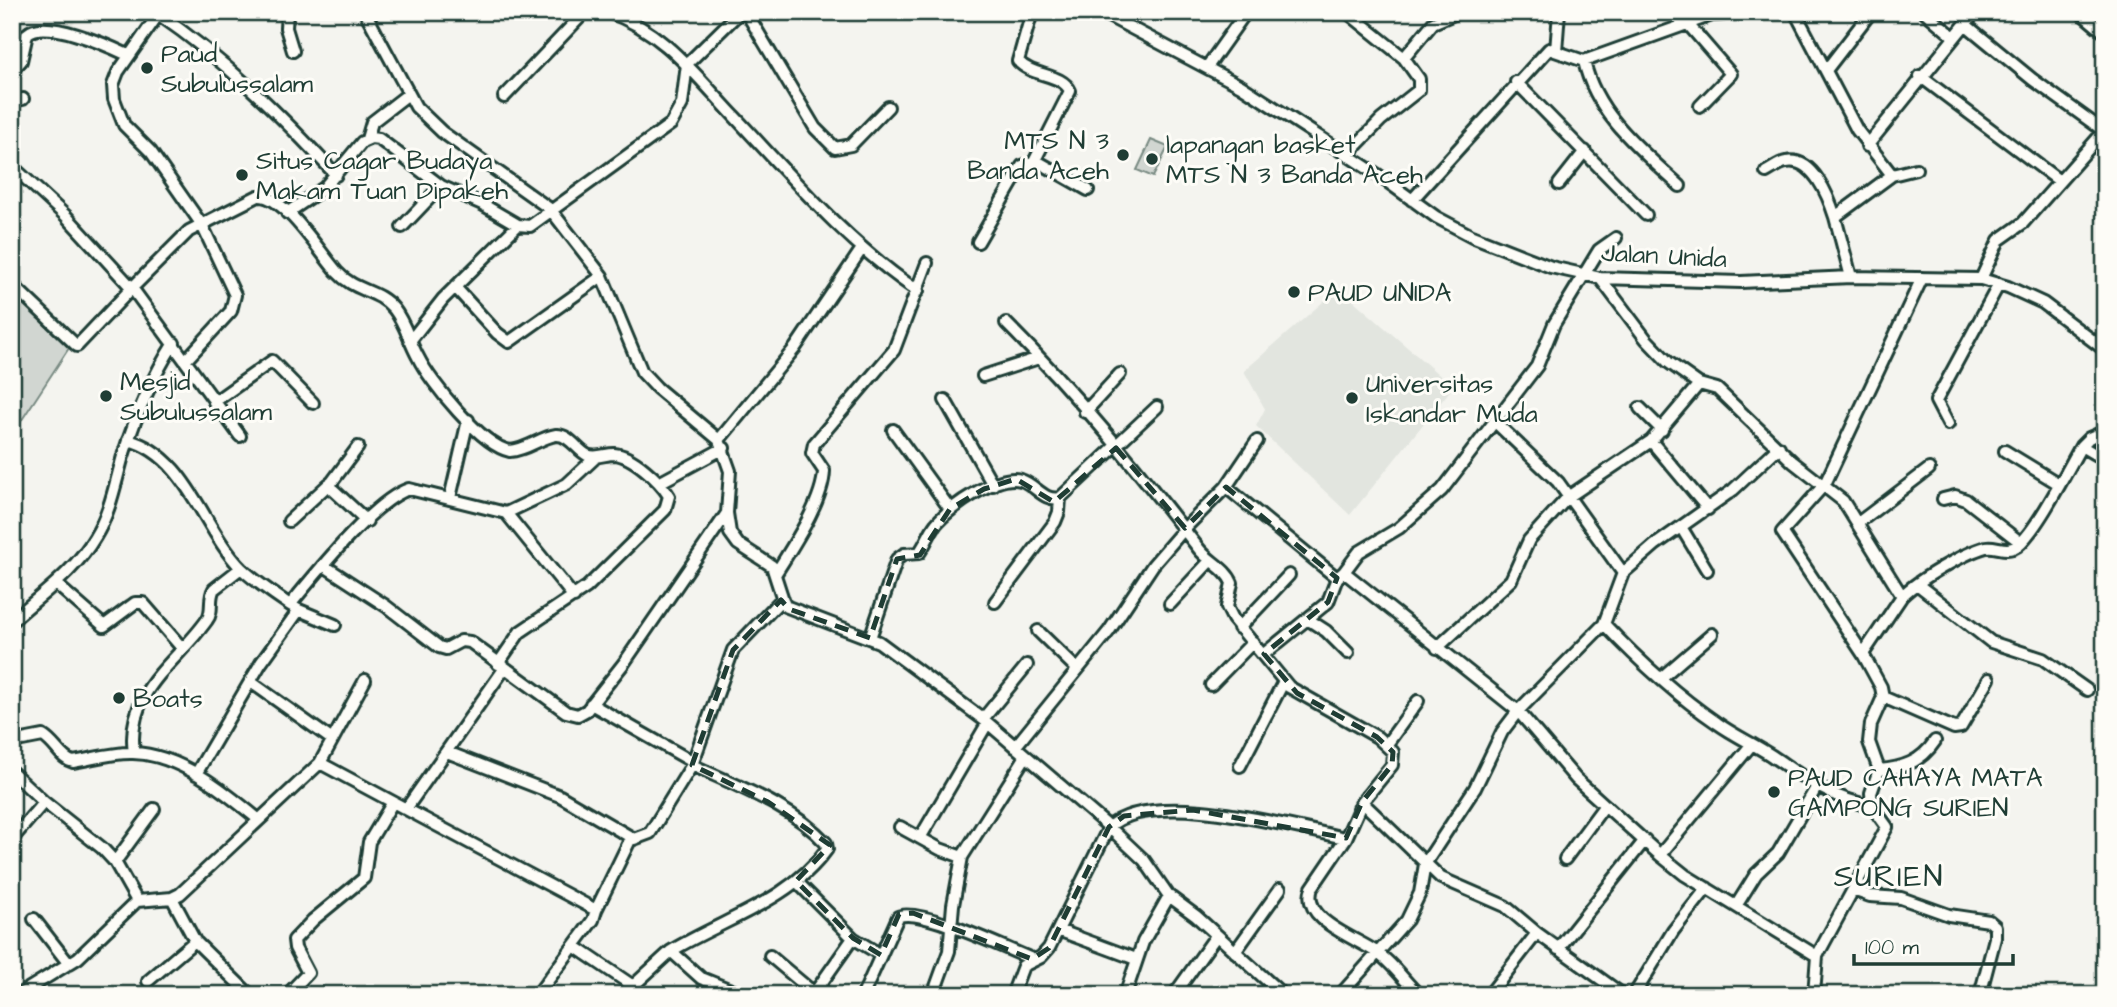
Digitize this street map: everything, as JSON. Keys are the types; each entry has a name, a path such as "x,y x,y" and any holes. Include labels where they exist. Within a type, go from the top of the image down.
{"street":[{"path":"287,12 286,28 293,51"},
{"path":"365,12 407,94 442,132 550,209 602,276 642,372 722,444 730,471 727,513 734,540 764,558 776,573 781,600 789,609 870,638 898,654 939,689 985,721 1110,827 1144,859 1168,896 1283,995"},
{"path":"504,97 585,12"},
{"path":"608,12 645,29 687,64 861,250 918,291"},
{"path":"367,139 379,139 441,186 482,204 518,225 530,226 671,124 682,104 687,64 743,12 815,128 835,148 851,145 888,107"},
{"path":"1031,12 1018,61 1031,71 1062,81 1070,91 1041,145 1036,162"},
{"name":"Jalan Unida","path":"1101,12 1207,66 1472,236 1551,267 1600,278 1741,282 1851,277 1981,279 1999,284 2052,309 2105,350"},
{"path":"1207,66 1246,12"},
{"path":"1347,12 1404,58 1419,79 1419,90 1381,120 1347,155"},
{"path":"1404,58 1433,23 1459,12"},
{"path":"1556,51 1559,12"},
{"path":"1412,200 1516,82 1549,49 1584,61 1712,15 1753,12"},
{"path":"1795,12 1867,146 1892,175"},
{"path":"1827,69 1871,12"},
{"path":"1925,12 1954,37"},
{"path":"1867,146 1920,76 1975,12"},
{"path":"2080,12 2105,33"},
{"path":"186,360 230,311 235,299 234,288 202,225 156,159 124,125 118,114 113,85 128,55 159,13 214,57 293,129 336,174"},
{"path":"1687,23 1731,74 1700,106"},
{"path":"1965,24 2032,79 2104,130 2023,223 2000,240 1981,279"},
{"path":"12,70 21,61 27,34 34,30 73,33 100,41 128,55"},
{"path":"1584,61 1599,100 1614,121 1680,186"},
{"path":"1920,76 2058,180"},
{"path":"1516,82 1646,215"},
{"path":"287,214 324,188 367,139 372,122 407,94"},
{"path":"1559,184 1586,151"},
{"path":"978,242 1022,166 1036,162 1088,190"},
{"path":"1766,173 1783,162 1801,164 1814,175 1828,195 1851,277"},
{"path":"12,166 50,200 132,288 240,436"},
{"path":"1835,217 1892,175 1916,169"},
{"path":"402,227 441,186"},
{"path":"12,284 77,346 178,240 258,195 272,198 308,234 345,281 386,300 402,320 429,376 481,434 505,450 532,447 558,435 596,457 621,456 659,483 668,496 665,510 612,566 574,597 520,632 447,752 406,809"},
{"path":"410,341 456,287 518,225"},
{"path":"1264,654 1309,620 1328,601 1341,575 1359,552 1389,535 1431,503 1537,366 1554,324 1584,273 1599,250 1616,238"},
{"path":"659,483 722,444 795,348 861,250"},
{"path":"776,573 807,519 823,482 824,471 812,453 814,444 894,350 918,291 926,263"},
{"path":"456,287 497,333 509,342 602,276"},
{"path":"1600,278 1646,339 1668,362 1699,384 1717,389 1793,462 1825,484 1843,501 1902,596"},
{"path":"1814,995 1816,956 1887,827 1872,806 1871,793 1879,770 1869,736 1883,697 1881,687 1863,653 1782,532 1825,484 1922,278"},
{"path":"1948,424 1936,401 1999,284"},
{"path":"1006,323 1185,528 1209,562 1230,578 1232,589 1227,607 1239,628 1264,654 1284,681 1297,693 1387,744 1393,752 1392,765 1362,802 1346,838 1312,888 1310,900 1326,921 1377,952 1419,995"},
{"path":"13,620 56,584 85,553 107,516 128,440 149,386 174,343"},
{"path":"983,376 1039,358"},
{"path":"214,402 272,361 313,402"},
{"path":"1085,412 1120,374"},
{"path":"1437,648 1511,580 1529,540 1568,497 1651,441 1699,384"},
{"path":"945,400 993,485"},
{"path":"870,638 897,559 904,554 919,553 931,531 950,509 993,485 1010,479 1023,480 1049,498 1060,498 1157,407"},
{"path":"1640,408 1662,430"},
{"path":"450,498 468,420"},
{"path":"1494,421 1539,463 1568,497 1623,573"},
{"path":"893,430 950,509"},
{"path":"1863,653 1902,596 1917,584 1988,547 2005,550 2020,542 2081,446 2088,438 2105,431"},
{"path":"128,440 147,447 170,466 241,568 294,608 335,625"},
{"path":"1015,747 1126,608 1142,579 1185,528 1226,487 1257,441"},
{"path":"1651,441 1708,509"},
{"path":"2081,446 2105,460"},
{"path":"289,521 329,484 358,447"},
{"path":"1340,995 1401,928 1415,907 1425,864 1475,788 1502,732 1518,711 1604,624 1623,573 1708,509 1779,447"},
{"path":"2005,451 2059,484"},
{"path":"506,513 568,484 596,457"},
{"path":"1858,523 1929,469"},
{"path":"329,484 367,521"},
{"path":"1226,487 1518,711 1576,779 1660,855 1707,888 1816,956"},
{"path":"196,774 294,608 323,565 392,497 409,489 506,513 574,597"},
{"path":"1943,499 1955,496 1966,500 2020,542"},
{"path":"995,602 1055,522 1060,498"},
{"path":"323,565 386,606 441,648 467,641 569,713 578,715 591,704 624,663 727,513"},
{"path":"1681,527 1707,570"},
{"path":"1170,604 1209,562"},
{"path":"134,752 132,738 148,686 209,617 214,589 241,568"},
{"path":"1239,628 1289,575"},
{"path":"56,584 104,626 135,603 143,603 182,648"},
{"path":"1917,584 1991,642 2043,659 2087,690"},
{"path":"447,752 560,796 631,838 639,839 650,833 692,763 733,650 781,600"},
{"path":"1309,620 1326,631 1348,653"},
{"path":"1604,624 1661,678 1713,721 1816,788 1850,802 1872,806"},
{"path":"1038,631 1077,669"},
{"path":"1661,678 1712,634"},
{"path":"1211,685 1253,642"},
{"path":"920,838 985,721 1027,665"},
{"path":"1883,697 1954,728 1961,727 1989,679"},
{"path":"18,995 69,964 99,941 137,901 172,898 188,887 320,764 331,739 365,680"},
{"path":"1240,766 1284,681"},
{"path":"251,682 331,739"},
{"path":"1387,744 1418,701"},
{"path":"574,946 632,990 671,951 756,908 796,881 826,850 824,841 768,802 692,763 591,704"},
{"path":"12,743 43,736 58,746 66,760 73,762 134,752 177,765 226,792 258,819"},
{"path":"1879,770 1897,769 1921,759 1935,741"},
{"path":"1660,855 1752,744"},
{"path":"933,995 949,950 953,905 962,857 1026,756"},
{"path":"320,764 442,831 596,910"},
{"path":"12,772 115,862 137,901"},
{"path":"1736,906 1756,874 1778,853 1816,788"},
{"path":"12,839 44,802"},
{"path":"287,995 308,973 293,945 295,940 313,920 364,878 369,842 393,802"},
{"path":"1362,802 1425,864 1453,885 1505,906 1558,949 1623,995"},
{"path":"1565,859 1605,805"},
{"path":"115,862 154,809"},
{"path":"1012,995 1023,966 1044,955 1110,827 1132,813 1173,809 1223,815 1346,838"},
{"path":"900,827 962,857"},
{"path":"537,995 574,946 596,910 631,838"},
{"path":"1558,949 1644,840"},
{"path":"796,881 853,938 881,955"},
{"path":"1634,995 1673,932 1707,888"},
{"path":"1235,952 1280,889"},
{"path":"1853,890 1870,896 1901,898 1949,915 1989,921 1995,926 1996,938 1980,995"},
{"path":"1129,993 1136,959 1168,896"},
{"path":"172,898 195,941 250,995"},
{"path":"863,995 898,917 905,914 933,918 1032,959"},
{"path":"34,919 69,964"},
{"path":"1058,930 1136,959"},
{"path":"1489,995 1537,933"},
{"path":"1174,995 1216,936"},
{"path":"770,956 813,994 853,938"},
{"path":"148,981 195,941"},
{"path":"671,951 701,978 743,995"},
{"path":"1601,995 1609,985"}],"highlighted area":[{"path":"1116,448 1185,528 1226,487 1337,578 1328,602 1264,654 1297,693 1377,737 1393,752 1392,765 1362,802 1346,838 1193,810 1124,816 1109,827 1049,948 1032,959 913,913 899,914 881,955 853,938 796,881 830,845 768,802 692,765 733,650 781,600 789,609 870,638 897,559 920,555 950,509 984,489 1016,479 1054,502"}],"shaded area":[{"path":"12,12 82,12 68,31 17,28 12,24"},
{"name":"lapangan basket MTS N 3 Banda Aceh","path":"1151,140 1168,147 1153,177 1137,170"},
{"name":"Universitas Iskandar Muda","path":"1339,288 1453,387 1350,515 1256,426 1265,409 1244,371"},
{"path":"12,292 69,348 12,435"}],"place":[{"name":"Paud Subulussalam","path":"147,68"},
{"name":"MTS N 3 Banda Aceh","path":"1123,155"},
{"name":"lapangan basket MTS N 3 Banda Aceh","path":"1152,159"},
{"name":"Situs Cagar Budaya Makam Tuan Dipakeh","path":"242,175"},
{"name":"PAUD UNIDA","path":"1294,292"},
{"name":"Mesjid Subulussalam","path":"106,396"},
{"name":"Universitas Iskandar Muda","path":"1352,398"},
{"name":"Boats","path":"119,698"},
{"name":"PAUD CAHAYA MATA GAMPONG SURIEN","path":"1774,792"}],"district":[{"name":"SURIEN","path":"1889,876"}]}
